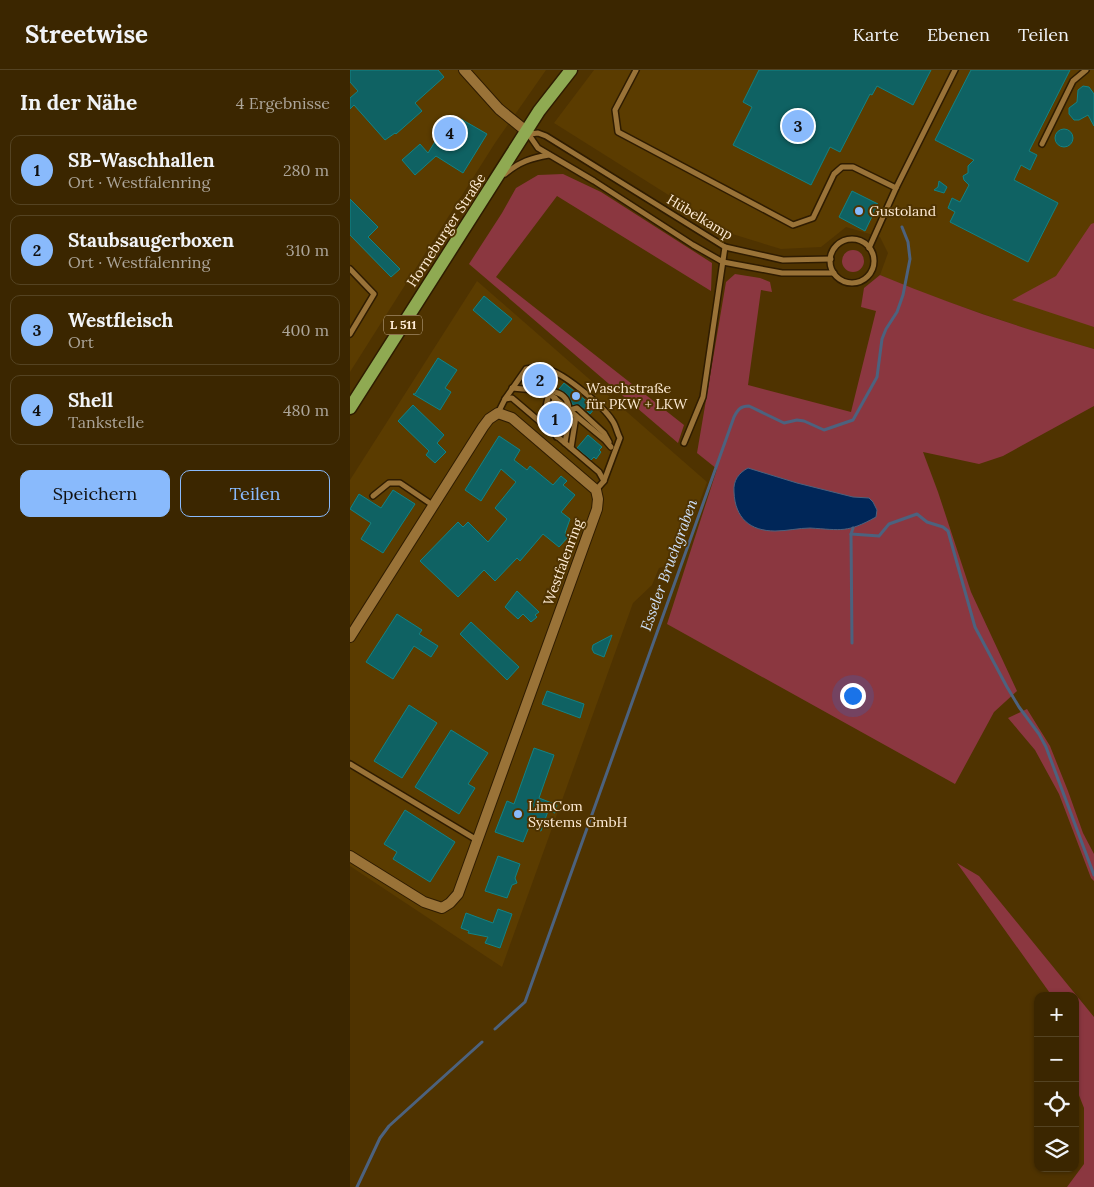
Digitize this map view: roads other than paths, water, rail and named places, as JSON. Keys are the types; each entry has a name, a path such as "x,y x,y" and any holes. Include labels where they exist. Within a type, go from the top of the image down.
{"main road":[{"name":"Horneburger Straße","path":"350,408 528,132 539,111 571,70"}],"street":[{"path":"464,70 499,109 528,132"},
{"path":"350,638 483,427 489,419 498,413 512,418 596,490"},
{"name":"Westfalenring","path":"350,856 424,902 442,908 450,903 458,894 597,510 598,499 596,490"}],"lane":[{"path":"636,70 615,110 618,132 793,225 813,218 834,174 842,167 853,167 896,188"},
{"path":"834,273 831,258 836,247 846,240 859,241 869,248 896,188 955,70"},
{"path":"1042,144 1072,81 1086,70"},
{"name":"Hübelkamp","path":"831,258 783,260 725,247 546,136 528,132 532,142 549,155 723,262 782,273 834,273 839,279 854,283 865,279 874,264 869,248"},
{"path":"495,182 526,159 549,155"},
{"path":"684,443 703,397 725,247"},
{"path":"782,273 783,260"},
{"path":"350,270 374,294 350,334"},
{"path":"498,413 505,398 526,369 536,367 552,370 567,379 598,405 612,421 620,438 604,481 596,490"},
{"path":"512,388 547,392 557,391 568,400 570,410 564,443"},
{"path":"547,392 570,410 615,452"},
{"path":"542,424 547,392"},
{"path":"505,398 512,398 599,472 604,481"},
{"path":"549,430 555,398"},
{"path":"557,437 564,405"},
{"path":"570,410 577,408 587,417 604,433 611,447"},
{"path":"571,448 576,416"},
{"path":"373,496 389,483 400,483 434,506"},
{"path":"350,764 477,840"}],"water":[{"path":"748,468 853,497 869,498 877,510 876,517 858,526 844,529 810,528 775,531 758,529 751,526 741,516 735,501 734,488 736,480"}],"waterway":[{"name":"Esseler Bruchgraben","path":"495,1029 525,1002 734,417 740,408 749,406 784,423 797,420 804,421 824,430 853,420 877,377 882,339 897,312 903,295 910,259 908,242 902,227"},
{"path":"853,528 851,534 879,536 889,524 917,514 927,522 943,527 948,531 975,627 1007,687 1046,747 1094,875"},
{"path":"851,534 852,643"},
{"name":"Esseler Bruchgraben","path":"357,1187 380,1138 389,1126 482,1042"}],"place":[{"name":"Westfleisch","path":"798,126"},
{"name":"Shell","path":"450,133"},
{"name":"Gustoland","path":"859,211"},
{"name":"Staubsaugerboxen","path":"540,380"},
{"name":"Waschstraße für PKW + LKW","path":"576,396"},
{"name":"SB-Waschhallen","path":"555,419"},
{"name":"LimCom Systems GmbH","path":"518,814"}]}
